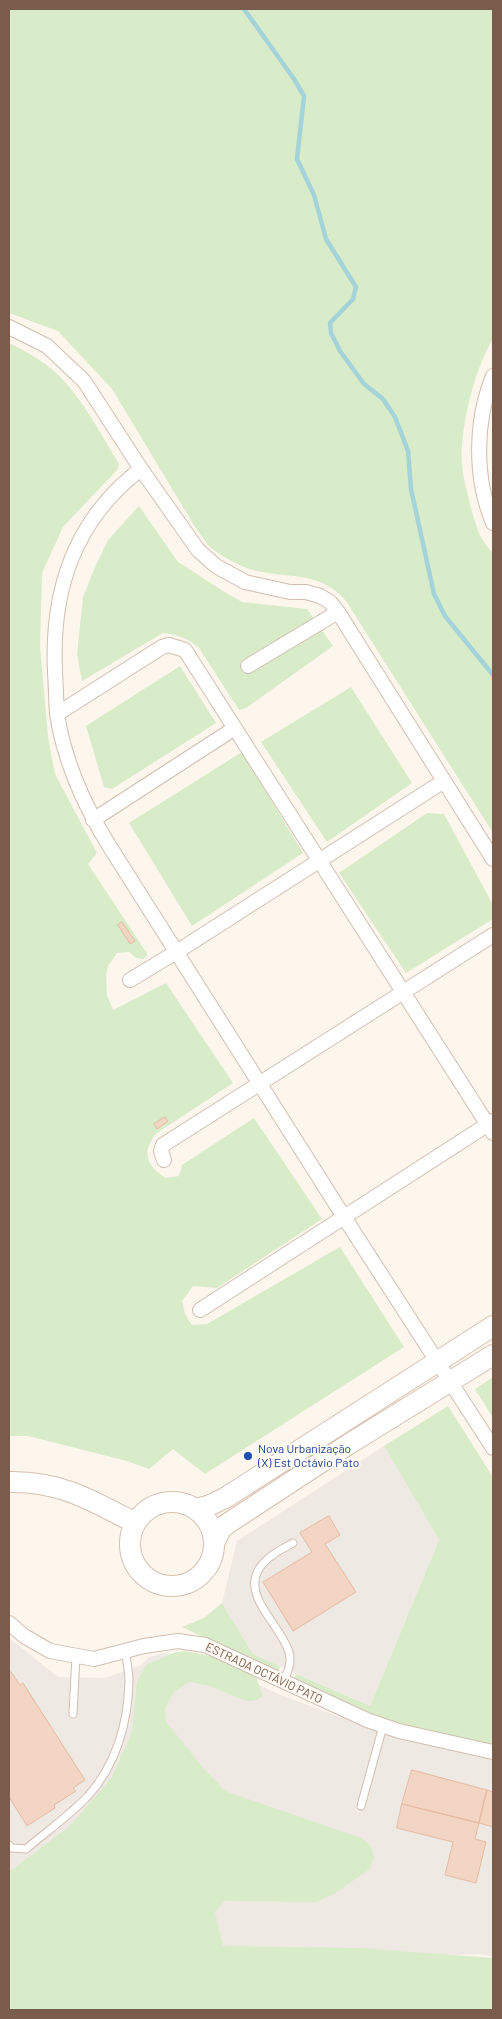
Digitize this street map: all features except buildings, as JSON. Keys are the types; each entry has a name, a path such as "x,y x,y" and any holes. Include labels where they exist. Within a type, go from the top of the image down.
{"street":[{"path":"9,327 46,346 84,381 141,469 198,550 216,566 246,582 290,592 306,592 320,596 330,602 493,859"},
{"path":"493,376 482,413 479,451 484,495 493,523"},
{"path":"141,469 122,484 100,508 73,551 63,580 57,606 54,641 58,714 73,771 93,820 178,951 344,1217 493,1448"},
{"path":"248,666 338,612"},
{"path":"58,714 153,652 169,645 185,650 402,992 491,1126 344,1217 200,1310"},
{"path":"93,820 235,728"},
{"path":"130,980 444,781"},
{"path":"164,1160 161,1151 163,1145 493,935"},
{"path":"196,1509 225,1498 493,1326"},
{"path":"215,1541 210,1524 196,1509 178,1502 158,1504 141,1515 135,1523 130,1541 133,1560 144,1575 160,1585 179,1586 196,1580 208,1567 212,1559 215,1541 226,1524 349,1444 451,1383 493,1355"},
{"path":"9,1482 30,1482 60,1487 86,1497 135,1523"},
{"name":"ESTRADA OCTÁVIO PATO","path":"9,1624 24,1636 50,1651 94,1659 144,1646 178,1641 205,1645 383,1726 493,1752"}],"lane":[{"path":"284,1682 289,1670 289,1652 258,1601 255,1589 257,1576 263,1564 270,1557 294,1543"},
{"path":"9,1844 11,1848 26,1849 87,1796 107,1769 120,1741 127,1705 129,1680 125,1651"},
{"path":"73,1714 76,1656"},
{"path":"361,1806 383,1726"}],"shaded area":[{"path":"384,1446 439,1540 370,1706 253,1654 222,1603 237,1541"},
{"path":"9,1638 58,1677 105,1678 141,1665 149,1657 163,1653 202,1658 278,1694 399,1739 493,1758 493,1957 480,1954 381,1958 217,1951 112,1821 9,1883"}],"green space":[{"path":"9,9 493,9 493,339 479,368 469,404 462,441 462,457 463,472 475,521 481,538 493,554 493,833 346,601 336,591 316,580 251,569 225,558 209,546 195,527 112,389 58,331 9,313"},
{"path":"9,343 45,364 65,382 90,416 119,464 117,470 63,527 42,573 40,645 48,737 55,774 97,853 88,864 148,955 143,959 136,958 129,952 117,953 108,966 106,975 107,995 113,1010 166,983 233,1083 157,1133 149,1146 148,1158 154,1168 166,1178 179,1176 182,1165 254,1118 322,1219 217,1288 193,1286 182,1301 185,1314 192,1325 207,1324 340,1247 404,1347 205,1474 173,1449 149,1469 127,1461 28,1436 9,1436"},
{"path":"139,506 178,562 242,602 307,609 333,646 246,708 239,710 199,648 187,639 163,633 82,681 77,654 83,597 108,540"},
{"path":"180,666 216,723 112,789 104,787 86,726"},
{"path":"351,687 412,783 327,842 261,742"},
{"path":"242,752 303,853 192,926 129,823"},
{"path":"427,813 444,814 493,905 493,919 406,973 339,873"},
{"path":"493,1377 493,1418 475,1389"},
{"path":"448,1406 493,1477 493,1746 419,1730 379,1718 294,1678 297,1674 370,1706 439,1540 384,1446"},
{"path":"222,1603 253,1654 280,1666 278,1673 182,1627 204,1618"},
{"path":"185,1651 215,1657 256,1677 263,1696 256,1700 246,1701 207,1685 190,1682 174,1692 165,1708 166,1722 205,1770 225,1791 361,1838 371,1846 374,1857 370,1869 334,1894 317,1902 224,1901 215,1912 223,1946 361,1948 493,1958 493,2010 9,2010 9,1872 71,1825 112,1777 132,1732 137,1682 146,1665 173,1653"}],"waterway":[{"path":"244,9 304,96 297,159 314,195 326,239 356,287 353,299 330,323 331,333 340,351 364,384 383,399 395,417 408,451 411,489 434,594 445,616 493,675"}],"place":[{"name":"Nova Urbanização (X) Est Octávio Pato","path":"248,1456"}]}
